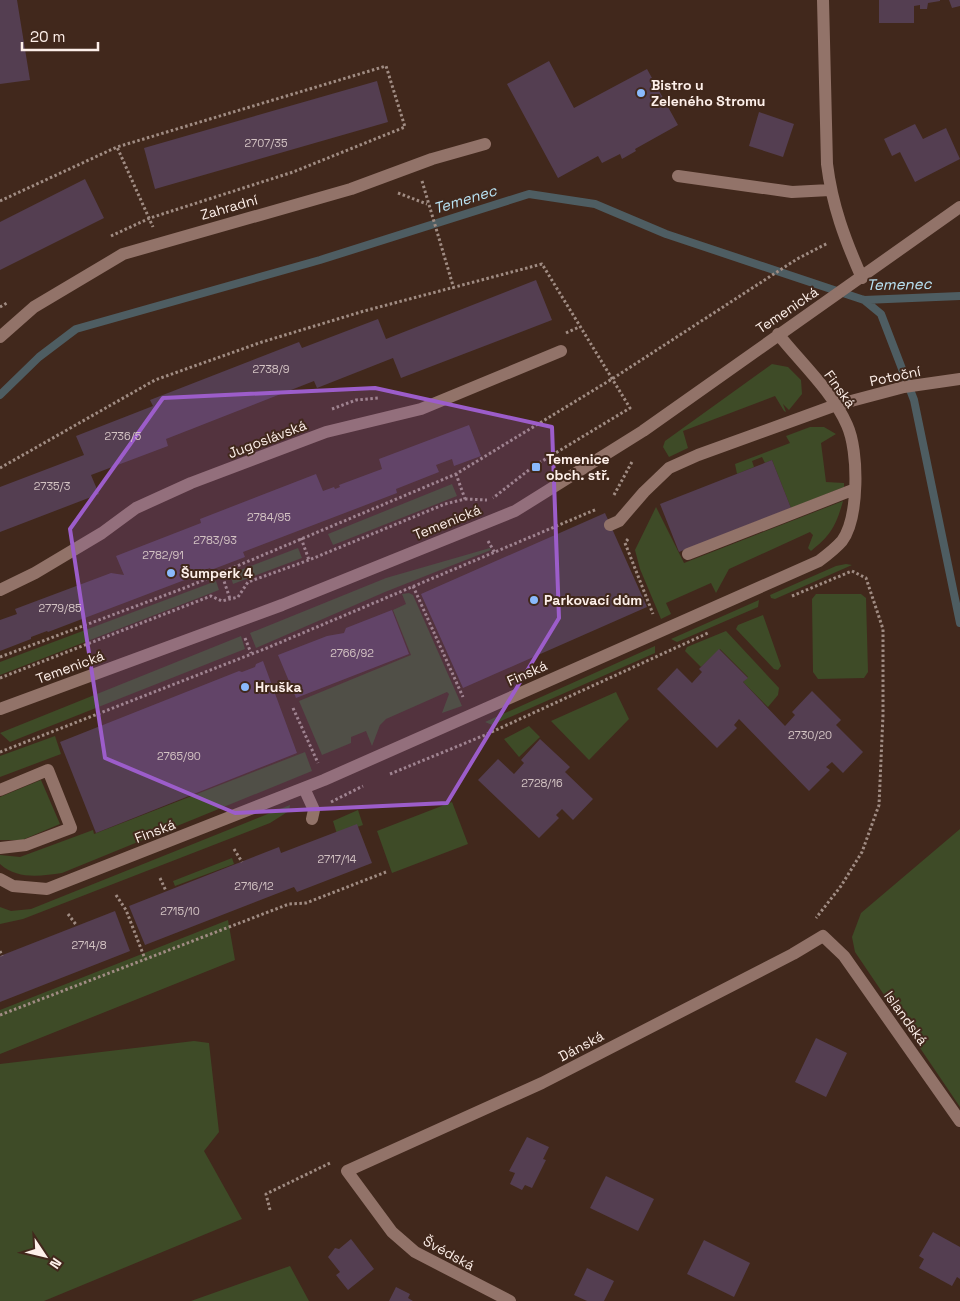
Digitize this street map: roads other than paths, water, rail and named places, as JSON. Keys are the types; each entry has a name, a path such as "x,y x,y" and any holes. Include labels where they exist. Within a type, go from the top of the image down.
{"street":[{"path":"823,0 827,164 830,190 842,234 862,278"},
{"name":"Zahradní","path":"0,337 34,307 123,254 351,189 432,158 485,144"},
{"path":"678,176 792,192 830,190"},
{"name":"Temenická","path":"0,709 282,605 515,510 643,431 798,320 862,278 960,206"},
{"name":"Finská","path":"0,879 13,886 47,889 304,788 818,560 842,540 849,527 855,489 853,442 848,426 836,405 778,334"},
{"name":"Jugoslávská","path":"0,590 35,573 102,533 136,508 191,483 326,432 421,409 562,352"},
{"name":"Potoční","path":"610,525 619,521 644,492 669,468 836,405 904,388 960,379"},
{"path":"688,554 855,489"},
{"path":"0,790 48,770 71,828 26,845 0,848"},
{"path":"304,788 313,814"},
{"name":"Islandská","path":"823,936 844,956 960,1121"},
{"name":"Dánská","path":"347,1171 542,1083 793,954 823,936"},
{"name":"Švédská","path":"347,1171 392,1232 415,1252 510,1301"}],"waterway":[{"name":"Temenec","path":"0,395 39,357 76,329 320,260 529,194 595,204 666,234 864,300 960,296"},
{"path":"864,300 881,314 914,400 960,623"}],"place":[{"name":"Bistro u Zeleného Stromu","path":"641,93"},
{"name":"Temenice obch. stř.","path":"536,467"},
{"name":"Šumperk 4","path":"171,573"},
{"name":"Parkovací dům","path":"534,600"},
{"name":"Hruška","path":"245,687"}]}
